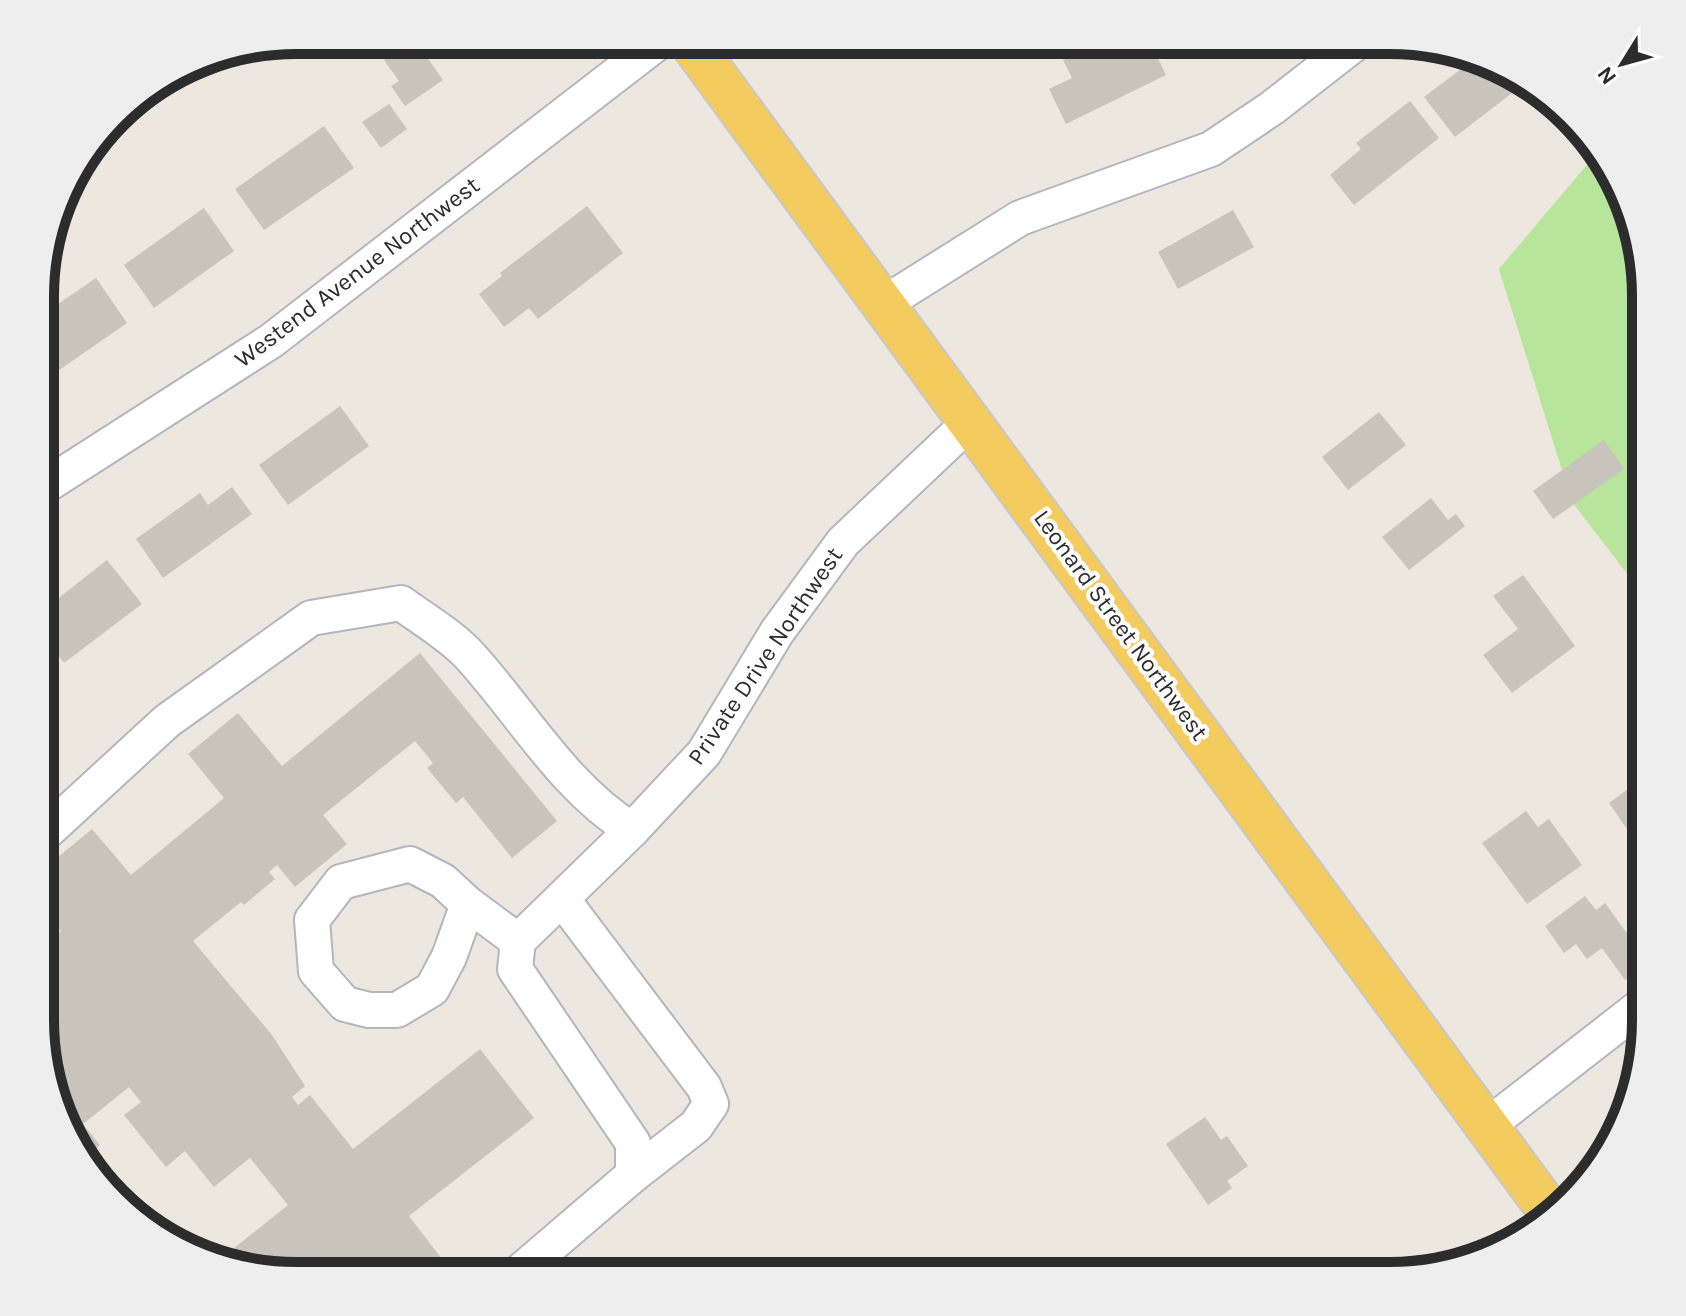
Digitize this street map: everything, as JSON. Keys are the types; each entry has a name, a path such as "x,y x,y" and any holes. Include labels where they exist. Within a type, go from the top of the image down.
{"main road":[{"name":"Leonard Street Northwest","path":"700,55 1545,1205"}],"street":[{"name":"Westend Avenue Northwest","path":"54,480 271,341 642,55"},
{"path":"883,304 1020,218 1211,149 1272,108 1340,55"},
{"name":"Private Drive Northwest","path":"518,941 632,830 704,753 777,632 843,542 971,421"},
{"path":"55,824 167,721 311,618 401,603 467,653 567,775 606,814 632,830"},
{"path":"468,904 449,957 432,989 397,1010 369,1010 345,1004 316,971 312,920 341,882 410,864 443,881 518,941 515,969 633,1143 633,1175"},
{"path":"532,1261 696,1126 711,1104 704,1087 562,899"},
{"path":"1487,1126 1631,1014"}],"green space":[{"path":"1591,160 1614,203 1630,264 1632,579 1572,502 1499,269"}],"building":[{"path":"391,55 426,55 443,80 405,106 391,86 399,81 384,60"},
{"path":"1073,55 1156,55 1166,75 1066,124 1049,89 1072,78 1063,60"},
{"path":"1465,66 1516,90 1455,137 1424,97"},
{"path":"1410,101 1439,138 1354,205 1330,175 1361,149 1356,143"},
{"path":"389,104 407,129 381,148 362,122"},
{"path":"324,126 354,168 264,230 235,189"},
{"path":"587,206 623,253 538,319 529,308 504,327 479,294 502,276 500,273"},
{"path":"204,208 234,251 154,308 124,265"},
{"path":"1233,210 1254,247 1178,289 1158,252"},
{"path":"96,278 127,323 54,374 54,307"},
{"path":"340,406 369,446 288,505 259,465"},
{"path":"1379,412 1406,445 1348,490 1322,457"},
{"path":"1604,440 1624,469 1553,519 1533,491"},
{"path":"232,487 252,514 163,578 136,539 200,493 208,505"},
{"path":"1431,498 1448,520 1456,514 1465,526 1409,570 1382,537"},
{"path":"107,560 142,604 64,663 54,651 54,601"},
{"path":"1523,575 1575,646 1512,693 1483,655 1518,629 1493,596"},
{"path":"420,653 557,821 512,858 463,797 456,803 427,768 433,763 415,741 323,815 347,844 295,887 277,865 269,872 275,879 193,941 272,1035 305,1086 292,1097 298,1105 310,1095 353,1149 480,1049 534,1118 409,1216 444,1261 280,1261 229,1253 288,1205 250,1158 214,1187 185,1151 166,1167 124,1115 141,1102 129,1087 83,1124 100,1145 93,1151 72,1113 62,1083 55,1036 55,936 61,931 55,923 55,860 92,829 131,875 224,798 188,754 238,713 282,766"},
{"path":"1631,787 1631,835 1609,803"},
{"path":"1526,811 1538,827 1549,819 1582,865 1527,904 1482,843"},
{"path":"1585,896 1596,910 1605,903 1631,939 1631,975 1625,980 1602,948 1587,959 1576,944 1564,953 1545,926"},
{"path":"1205,1117 1221,1140 1227,1136 1248,1166 1227,1181 1232,1188 1208,1205 1166,1144"}]}
